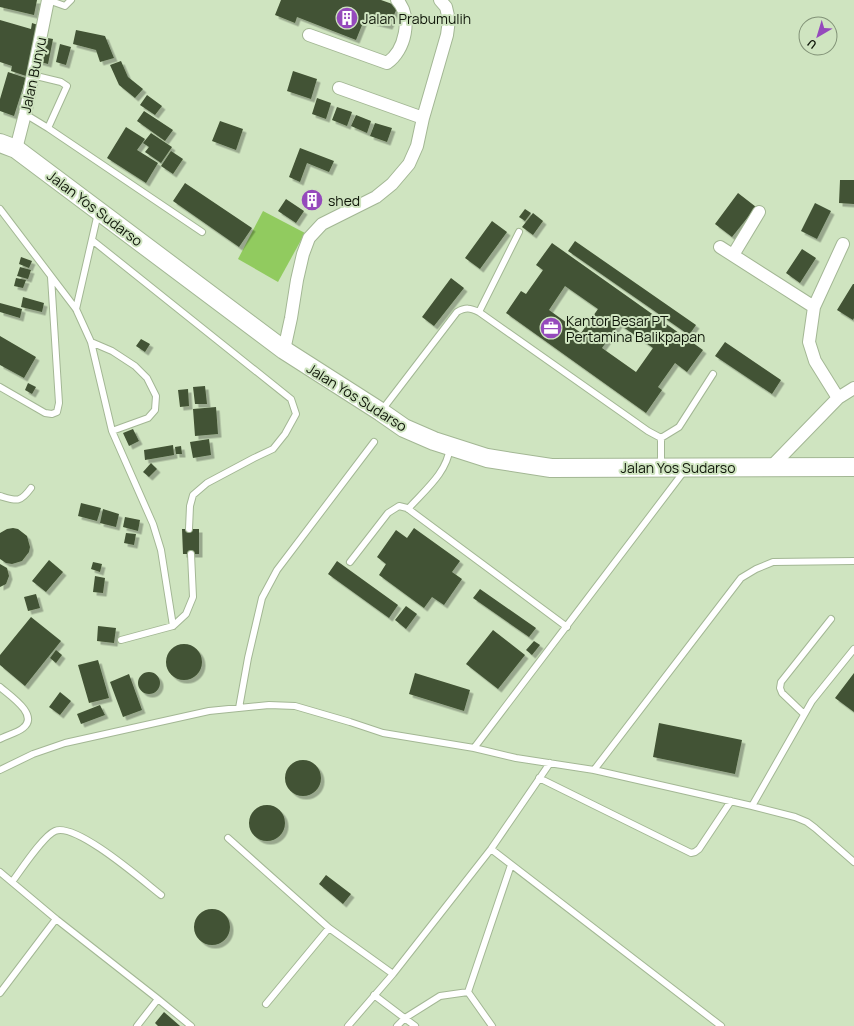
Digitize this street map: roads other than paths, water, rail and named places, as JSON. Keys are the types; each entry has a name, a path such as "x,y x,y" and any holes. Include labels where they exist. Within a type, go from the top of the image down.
{"main road":[{"name":"Jalan Yos Sudarso","path":"4,145 99,211 284,350 404,428 450,446 487,458 551,468 686,468 771,466 854,467"}],"street":[{"name":"Jalan Bunyu","path":"4,145 25,114 48,0"},
{"path":"309,35 387,63 394,58 405,33 402,5 397,0"},
{"path":"284,350 297,280 303,254 309,238 322,224 376,197 392,184 409,164 416,146 447,35 449,20 446,7 440,0"},
{"path":"339,88 423,118"},
{"path":"733,255 759,212"},
{"path":"838,398 815,361 809,342 814,307 843,244"},
{"path":"720,247 814,307"},
{"path":"771,466 838,398 854,388"}],"lane":[{"path":"48,0 65,6 71,0"},
{"path":"32,75 61,82 67,86 48,128"},
{"path":"25,114 202,232"},
{"path":"0,209 76,309 91,342 112,431 153,524 161,550 173,626"},
{"path":"76,309 99,211"},
{"path":"479,312 519,232"},
{"path":"92,240 291,399 296,414 285,434 273,449 207,483 193,495 190,506 189,529"},
{"path":"0,387 45,413 52,414 57,412 59,404 51,277"},
{"path":"381,412 456,312 463,308 469,307 479,312 648,431 661,438"},
{"path":"91,342 112,351 135,366 147,378 156,396 155,410 148,418 112,431"},
{"path":"661,438 678,427 713,374"},
{"path":"661,438 661,468"},
{"path":"239,708 248,658 262,598 267,588 277,570 374,442"},
{"path":"408,509 442,471 448,460 450,446"},
{"path":"474,748 686,468"},
{"path":"0,496 18,500 22,499 31,488"},
{"path":"350,562 388,513 400,506 408,509 567,627"},
{"path":"121,640 173,626 186,614 193,597 191,554"},
{"path":"594,770 741,578 756,569 773,562 854,561"},
{"path":"804,714 782,693 780,688 781,682 831,619"},
{"path":"752,806 812,701 854,649"},
{"path":"0,687 24,707 29,719 23,728 0,738"},
{"path":"0,770 33,754 65,743 209,711 269,705 295,706 383,733 474,748 516,758 594,770 795,817 807,822 853,860"},
{"path":"348,1026 393,974 491,849 550,763"},
{"path":"539,778 690,853 699,849 731,801"},
{"path":"12,882 47,836 58,830 67,830 77,834 106,852 161,894"},
{"path":"228,838 329,928 393,974"},
{"path":"491,849 721,1026"},
{"path":"468,992 511,865"},
{"path":"0,872 56,919 191,1026"},
{"path":"0,993 56,919"},
{"path":"266,1004 329,928"},
{"path":"397,1026 405,1018 440,996 468,992"},
{"path":"468,992 492,1026"},
{"path":"374,995 415,1026"},
{"path":"137,1026 158,999"}],"place":[{"name":"Jalan Prabumulih","path":"347,18"},
{"name":"shed","path":"312,200"},
{"name":"Kantor Besar PT Pertamina Balikpapan","path":"551,328"}]}
